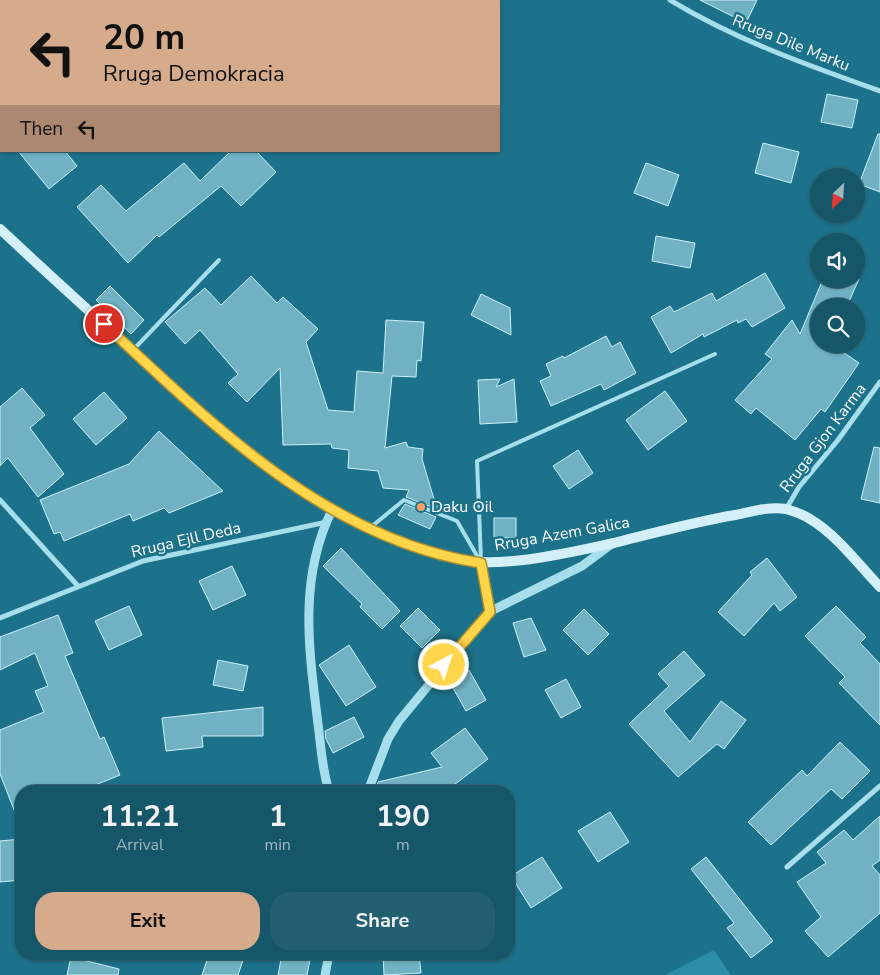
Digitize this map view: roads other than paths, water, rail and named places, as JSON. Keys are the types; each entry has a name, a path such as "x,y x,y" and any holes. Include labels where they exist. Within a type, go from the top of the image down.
{"main road":[{"name":"Rruga Azem Galica","path":"0,229 213,424 256,459 332,510 369,529 456,559 481,563 517,561 613,543 691,523 764,509 786,509 809,518 834,537 880,587"}],"street":[{"name":"Rruga Dile Marku","path":"670,0 708,23 772,52 880,91"},
{"name":"Rruga Gjon Karma","path":"786,509 799,487 838,440 880,382"},
{"path":"0,500 78,586"},
{"path":"327,785 309,649 307,614 312,575 332,510"},
{"name":"Rruga Ejll Deda","path":"0,618 142,561 327,522"},
{"path":"370,785 388,739 399,721 490,612 582,566 613,543"},
{"path":"481,563 490,612"},
{"path":"787,867 880,786"},
{"path":"325,975 328,960"}],"lane":[{"path":"132,350 219,260"},
{"path":"481,563 477,461 715,354"},
{"path":"369,529 404,500 457,521 481,563"}],"place":[{"name":"Daku Oil","path":"421,507"}]}
